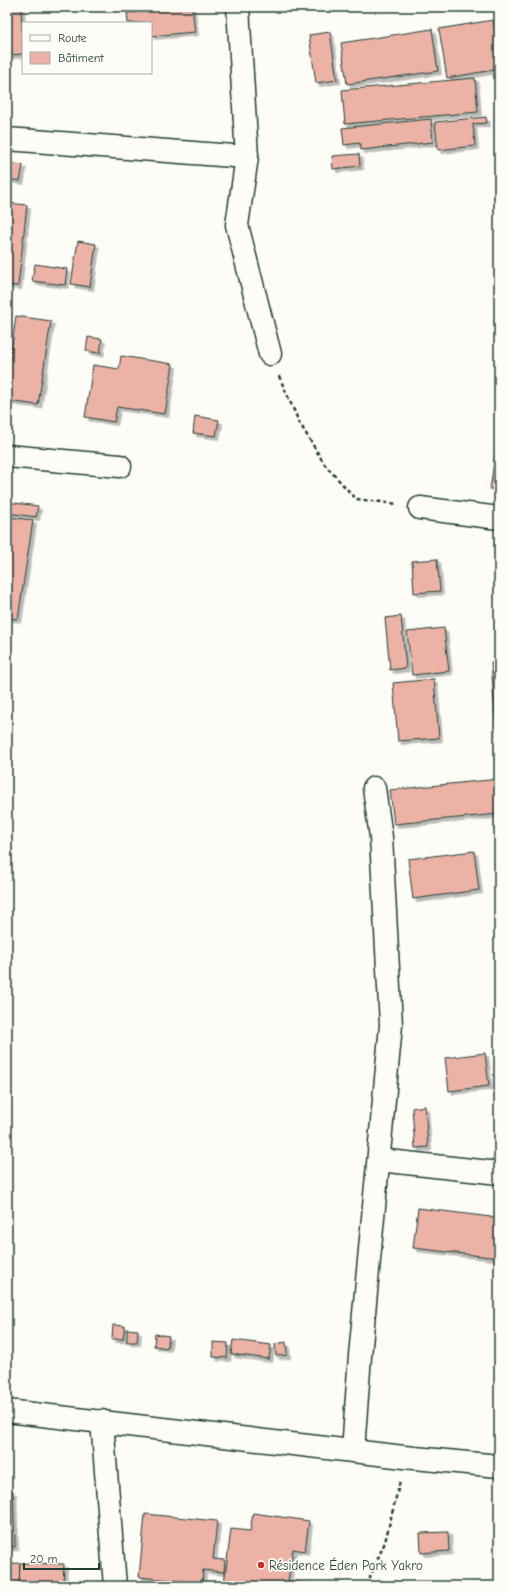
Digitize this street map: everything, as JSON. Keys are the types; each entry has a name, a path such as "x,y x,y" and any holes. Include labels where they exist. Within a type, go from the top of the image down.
{"street":[{"path":"238,7 247,157 237,225 270,354"},
{"path":"7,139 247,157"},
{"path":"7,456 120,466"},
{"path":"420,508 499,518"},
{"path":"353,1450 360,1356 380,1160 391,1025 381,837 374,788"},
{"path":"380,1160 499,1173"},
{"path":"7,1411 404,1457 499,1466"},
{"path":"102,1421 115,1586"}],"path":[{"path":"270,354 299,422 325,465 356,499 420,508"},
{"path":"370,1586 370,1577 386,1542 404,1457"}],"building":[{"path":"7,7 21,7 22,54 7,55"},
{"path":"192,7 195,32 152,36 152,22 128,22 127,13"},
{"path":"493,20 499,54 499,69 447,78 439,29"},
{"path":"432,29 438,71 347,84 341,43"},
{"path":"330,32 337,80 316,83 309,35"},
{"path":"475,78 478,112 345,124 342,90"},
{"path":"486,117 487,123 473,124 475,146 438,150 435,122"},
{"path":"431,119 433,142 361,150 360,143 344,145 342,128"},
{"path":"359,154 360,166 333,169 332,156"},
{"path":"7,163 23,165 20,181 7,179"},
{"path":"7,203 27,205 18,286 7,285"},
{"path":"78,241 96,244 90,287 71,284"},
{"path":"35,264 67,269 65,285 32,281"},
{"path":"16,316 51,321 38,405 7,401 7,382"},
{"path":"88,337 102,339 100,353 86,351"},
{"path":"121,356 173,364 165,414 117,407 114,422 85,417 93,365 119,369"},
{"path":"498,403 499,420 496,420"},
{"path":"195,416 219,420 216,436 193,433"},
{"path":"497,442 499,442 499,490 490,489"},
{"path":"7,502 38,506 36,517 7,513"},
{"path":"7,517 33,520 18,619 7,618"},
{"path":"437,559 440,591 414,593 412,561"},
{"path":"401,616 406,668 390,670 385,618"},
{"path":"444,628 449,671 412,675 407,632"},
{"path":"499,662 499,742 497,742 491,663"},
{"path":"434,679 439,738 398,741 393,683"},
{"path":"499,779 499,814 394,824 390,790"},
{"path":"474,851 479,890 413,899 408,859"},
{"path":"485,1053 489,1086 449,1091 445,1058"},
{"path":"425,1106 428,1147 415,1148 412,1108"},
{"path":"418,1208 499,1218 499,1258 413,1248"},
{"path":"113,1325 125,1326 123,1339 112,1339"},
{"path":"127,1329 138,1330 137,1342 127,1342"},
{"path":"155,1334 169,1336 167,1348 154,1346"},
{"path":"233,1340 271,1345 269,1359 231,1354"},
{"path":"213,1342 228,1343 227,1358 213,1357"},
{"path":"286,1342 287,1355 276,1356 275,1344"},
{"path":"7,1491 13,1491 15,1547 7,1547"},
{"path":"253,1513 309,1521 305,1551 293,1549 288,1581 315,1584 315,1586 236,1586 224,1584 231,1529 250,1531"},
{"path":"145,1514 217,1521 213,1559 225,1560 224,1572 203,1570 202,1583 139,1577"},
{"path":"448,1532 449,1551 421,1553 420,1533"},
{"path":"20,1563 19,1586 7,1586 7,1564"},
{"path":"20,1563 64,1564 63,1586 19,1586"}],"place":[{"name":"Résidence Éden Park Yakro","path":"261,1565"}]}
